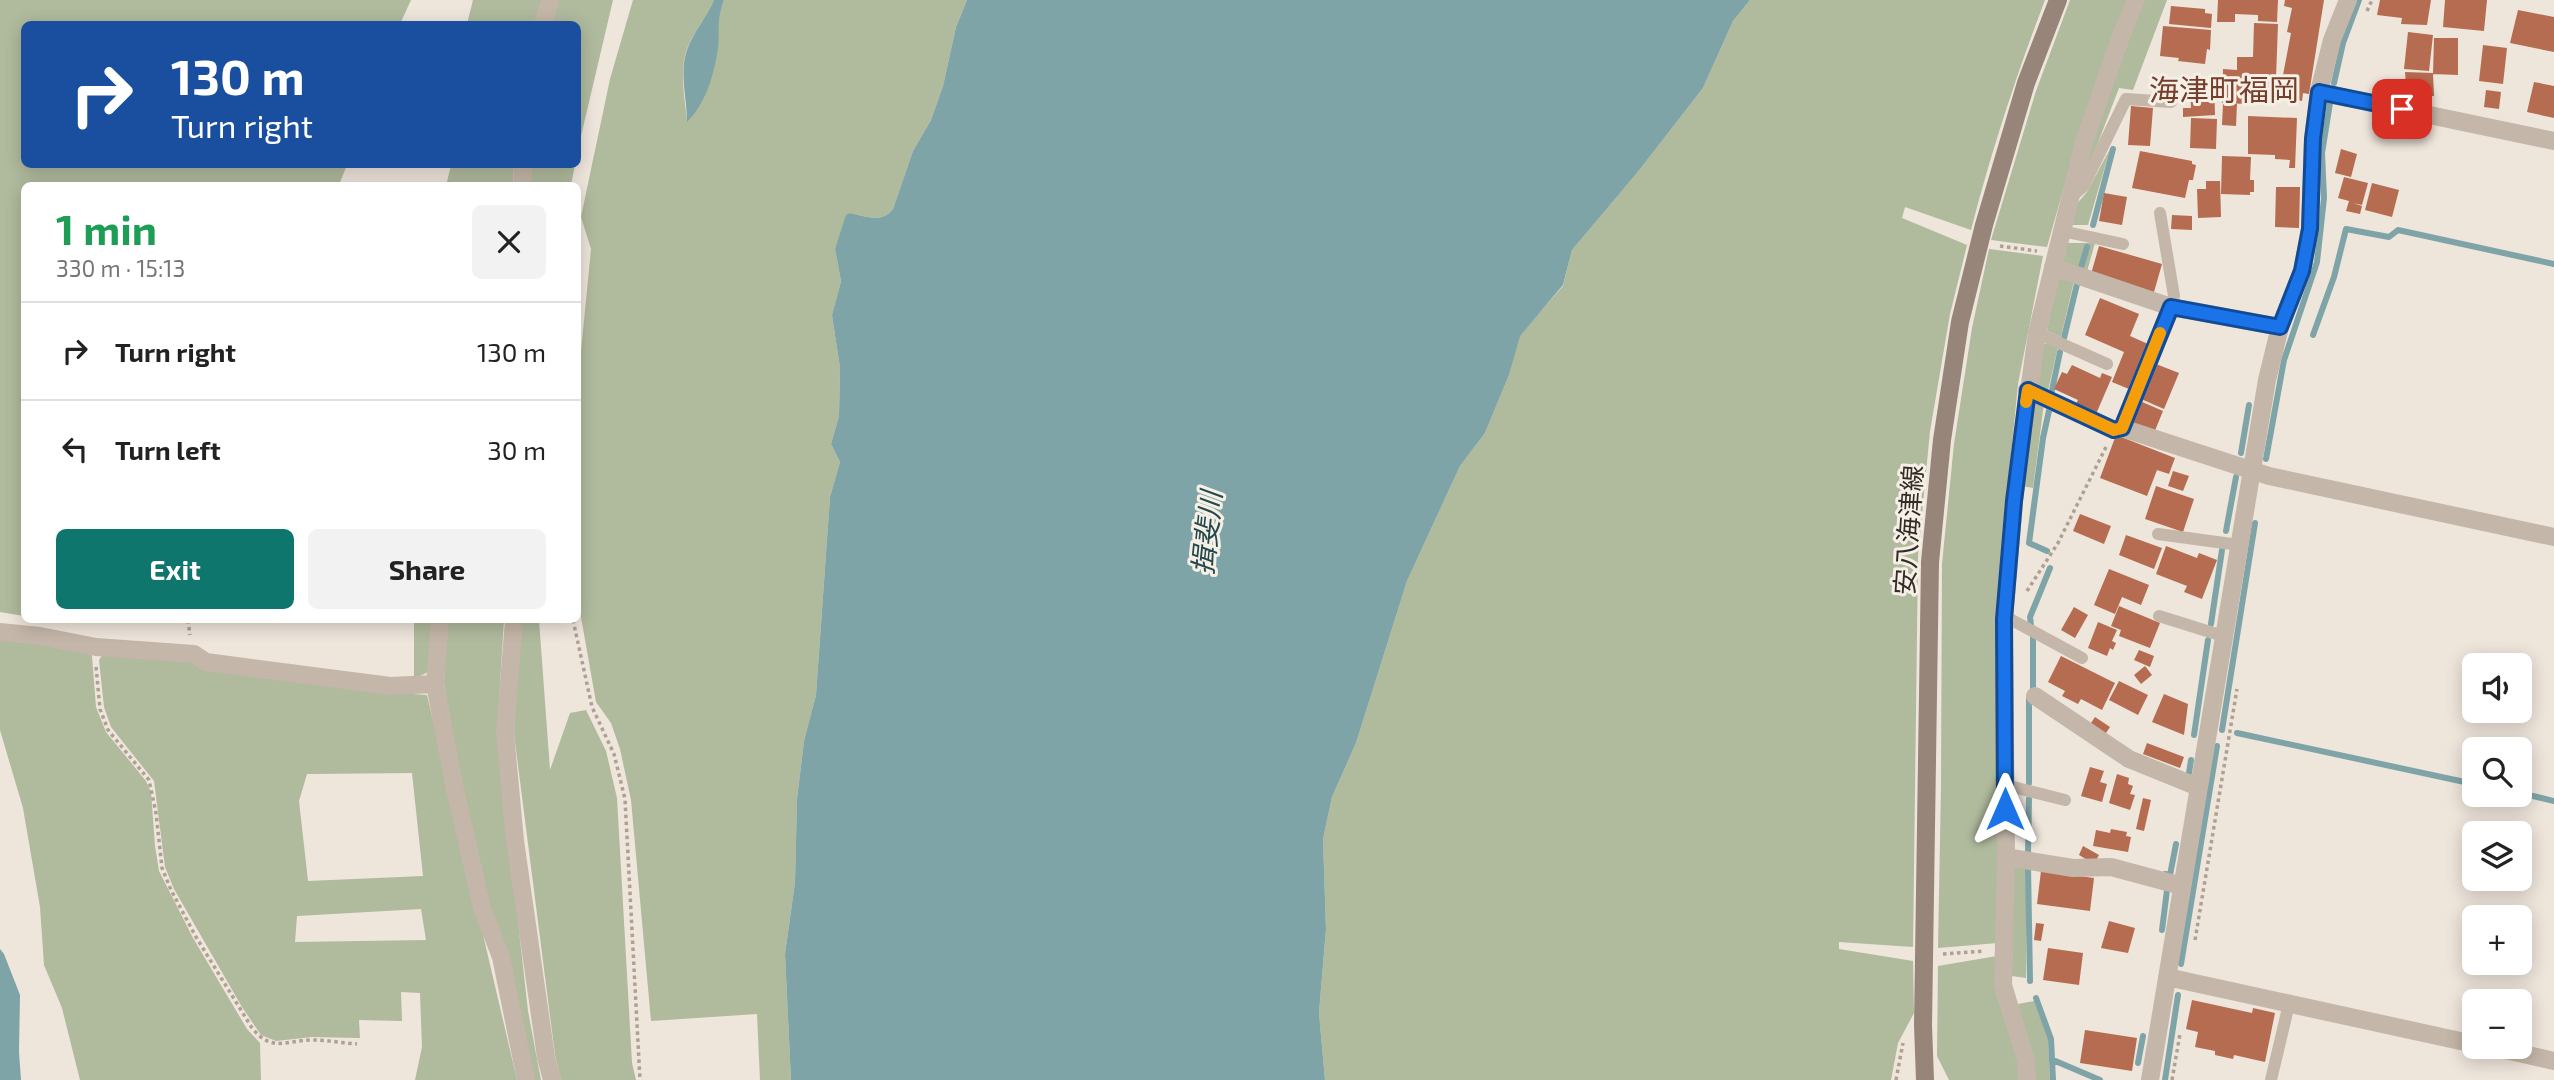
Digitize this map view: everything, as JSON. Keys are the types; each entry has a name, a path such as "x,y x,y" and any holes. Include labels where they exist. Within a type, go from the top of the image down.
{"main road":[{"name":"安八海津線","path":"1926,1080 1923,1025 1930,562 1942,440 1960,322 1979,243 2026,83 2058,0"}],"street":[{"path":"544,21 550,0"},
{"path":"2026,1080 2026,1061 2003,985 2007,619 2014,501 2037,333 2084,142 2136,0"},
{"path":"2150,1080 2267,380 2280,327 2302,271 2310,229 2313,139 2319,92 2332,40 2348,0"},
{"path":"2319,92 2554,141"},
{"path":"2055,260 2171,307 2280,327"},
{"path":"2118,429 2171,307"},
{"path":"2028,390 2118,429 2251,471 2554,537"},
{"path":"440,623 435,684 462,822 482,908 502,957 526,1080"},
{"path":"514,623 505,733 514,841 546,1057 552,1080"},
{"path":"0,632 40,636 96,647 194,654 206,662 390,686 435,684"},
{"path":"2035,696 2129,760 2198,787"},
{"path":"2006,857 2073,868 2111,867 2182,886"},
{"path":"2167,977 2462,1041"},
{"path":"2532,1056 2554,1061"}],"lane":[{"path":"2071,197 2083,187 2126,99 2172,102"},
{"path":"2160,213 2174,296 2171,307"},
{"path":"2062,231 2123,244"},
{"path":"2037,333 2107,364"},
{"path":"2158,534 2239,545"},
{"path":"2159,616 2224,636"},
{"path":"2007,619 2082,658"},
{"path":"2005,785 2065,800"},
{"path":"2271,1080 2289,1004"}],"path":[{"path":"2363,20 2372,0"},
{"path":"1979,243 2055,260"},
{"path":"2007,619 2057,543 2118,429"},
{"path":"574,623 592,707 614,754 625,799 640,1080"},
{"path":"96,647 100,709 108,730 149,780 153,791 162,868 171,890 196,937 252,1028 261,1039 273,1044 312,1040 357,1044"},
{"path":"2195,942 2237,688"},
{"path":"1925,956 2003,949"},
{"path":"2172,1080 2180,1031"}],"green space":[{"path":"0,0 411,0 401,21 21,21 21,168 346,168 340,182 21,182 21,616 0,612"},
{"path":"473,0 542,0 536,21 468,21"},
{"path":"558,0 613,0 581,136 581,21 551,21"},
{"path":"633,0 714,0 690,43 685,58 683,85 687,121 718,45 717,18 724,0 967,0 956,27 943,86 931,120 913,151 893,209 879,218 850,213 835,249 841,281 832,315 840,368 839,416 831,444 840,462 830,497 816,695 804,741 797,799 795,882 785,954 791,1080 760,1080 757,1014 651,1021 631,800 620,749 611,723 596,702 581,617 581,351 591,249 581,217 610,79"},
{"path":"1750,0 2045,0 2005,114 1971,230 1905,207 1902,218 1967,245 1950,314 1930,431 1918,556 1913,947 1839,942 1839,949 1913,961 1914,1013 1898,1043 1891,1080 1325,1080 1319,1013 1326,929 1323,839 1332,797 1356,743 1407,581 1460,466 1485,433 1509,375 1519,336 1563,286 1572,250 1637,173 1703,88 1733,21"},
{"path":"2070,0 2127,0 2082,123 2047,247 1991,240 2036,91"},
{"path":"2143,0 2167,0 2133,90 2119,88 2086,174 2082,172"},
{"path":"2110,149 2088,225 2072,225 2075,206 2087,192"},
{"path":"450,168 514,168 513,182 447,182"},
{"path":"529,168 574,168 572,182 528,182"},
{"path":"2067,243 2095,243 2086,275 2065,264 2062,258"},
{"path":"1989,249 2043,256 2018,384 2003,536 1998,943 1938,948 1942,564 1954,444 1972,328"},
{"path":"2062,276 2074,281 2061,337 2047,331 2056,283"},
{"path":"2047,343 2058,347 2047,395 2036,389 2043,345"},
{"path":"2033,399 2044,403 2033,488 2022,486"},
{"path":"414,623 434,623 430,671 414,679"},
{"path":"447,623 504,623 497,733 528,1011 541,1080 531,1080 459,775 444,683"},
{"path":"520,623 539,623 550,770 570,713 586,710 606,751 617,798 632,1063 636,1080 561,1080 555,1055 514,734"},
{"path":"0,639 89,650 92,656 96,707 106,732 146,781 151,792 159,871 193,938 247,1029 260,1043 261,1080 80,1080 62,1008 44,965 40,907 23,808 0,730"},
{"path":"104,653 190,662 385,692 427,695 517,1080 415,1080 422,1047 420,993 401,992 402,1021 359,1020 360,1038 312,1037 276,1041 261,1035 174,889 165,867 154,781 111,727 104,707 99,660","holes":["412,773 423,876 308,881 299,801 307,774","421,909 426,940 295,942 297,916"]},
{"path":"2013,864 2027,866 2026,978 2012,976"},
{"path":"1997,956 1996,993 2018,1059 2018,1080 1949,1080 1937,1056 1938,966"},
{"path":"2034,1001 2048,1036 2050,1080 2034,1080 2033,1058 2018,1004"}],"water":[{"path":"714,0 724,0 719,19 714,68 704,97 687,122 683,77 685,59 693,37"},
{"name":"揖斐川","path":"967,0 1750,0 1733,21 1703,88 1637,173 1572,250 1563,285 1520,336 1509,375 1485,433 1460,466 1407,581 1356,743 1332,797 1323,839 1326,929 1319,1013 1325,1080 791,1080 785,954 795,882 797,799 804,741 816,695 830,497 840,462 831,444 839,416 840,368 832,315 841,281 835,249 846,215 850,213 879,218 893,209 913,151 931,120 943,86 956,27"},
{"path":"0,949 20,995 21,1080 0,1080"}],"building":[{"path":"2218,0 2278,0 2277,22 2258,21 2258,15 2235,14 2235,22 2217,22"},
{"path":"2285,0 2324,0 2309,94 2303,93 2302,101 2279,96 2291,33 2287,32 2292,8 2284,6"},
{"path":"2380,0 2431,0 2427,25 2401,24 2402,18 2377,15"},
{"path":"2445,0 2487,0 2484,31 2443,27"},
{"path":"2171,6 2205,9 2205,13 2212,14 2211,28 2169,24"},
{"path":"2518,10 2554,17 2554,52 2510,43"},
{"path":"2254,23 2278,24 2275,105 2222,103 2223,69 2237,70 2237,57 2253,57"},
{"path":"2163,26 2211,30 2210,50 2207,49 2205,64 2160,56"},
{"path":"2408,32 2433,35 2429,71 2404,69"},
{"path":"2434,38 2458,38 2458,75 2433,74"},
{"path":"2483,45 2507,48 2503,84 2479,81"},
{"path":"2405,72 2433,73 2434,96 2407,98"},
{"path":"2214,80 2215,115 2183,117 2183,108 2191,108 2190,81"},
{"path":"2534,82 2554,86 2554,118 2527,112"},
{"path":"2486,90 2501,92 2499,109 2484,107"},
{"path":"2223,104 2237,104 2236,126 2222,125"},
{"path":"2131,106 2153,108 2150,146 2128,145"},
{"path":"2248,116 2297,118 2295,168 2289,168 2290,160 2275,159 2275,155 2248,154"},
{"path":"2191,118 2217,119 2216,149 2190,148"},
{"path":"2341,149 2357,154 2351,177 2335,173"},
{"path":"2140,151 2192,161 2192,164 2196,165 2185,198 2132,188"},
{"path":"2222,156 2251,157 2250,180 2254,180 2254,192 2250,192 2250,195 2221,194"},
{"path":"2344,177 2368,183 2362,205 2353,203 2362,206 2360,214 2346,211 2349,201 2338,198"},
{"path":"2206,181 2220,181 2221,217 2198,218 2197,189 2206,189"},
{"path":"2372,183 2399,190 2392,217 2365,210"},
{"path":"2276,187 2300,187 2299,228 2275,227"},
{"path":"2104,193 2127,197 2122,225 2099,221"},
{"path":"2172,215 2192,216 2192,230 2171,229"},
{"path":"2099,246 2162,264 2154,292 2091,274"},
{"path":"2100,298 2139,314 2130,336 2148,344 2129,389 2112,382 2124,352 2085,335"},
{"path":"2156,364 2179,373 2164,409 2141,399"},
{"path":"2072,365 2100,378 2102,373 2112,377 2096,414 2076,404 2078,400 2054,389 2062,372 2067,374"},
{"path":"2140,401 2163,411 2154,433 2130,423"},
{"path":"2116,435 2175,458 2169,474 2157,470 2147,496 2100,478"},
{"path":"2173,471 2189,476 2183,491 2168,486"},
{"path":"2156,486 2194,499 2183,532 2145,519"},
{"path":"2080,514 2111,526 2104,544 2073,531"},
{"path":"2126,535 2162,548 2154,569 2119,555"},
{"path":"2166,546 2197,558 2199,553 2217,560 2202,599 2184,592 2187,586 2156,574"},
{"path":"2109,569 2149,585 2141,605 2122,597 2115,614 2094,605"},
{"path":"2119,606 2160,623 2150,648 2119,636 2121,630 2111,626"},
{"path":"2074,607 2088,615 2075,638 2061,630"},
{"path":"2098,622 2117,630 2112,641 2116,643 2107,656 2088,648"},
{"path":"2139,650 2154,656 2150,667 2134,660"},
{"path":"2061,656 2115,683 2102,710 2081,699 2078,704 2062,696 2065,691 2048,682"},
{"path":"2145,666 2152,675 2141,684 2134,675"},
{"path":"2119,681 2148,695 2138,715 2109,700"},
{"path":"2164,694 2188,704 2184,735 2152,722"},
{"path":"2095,717 2110,727 2104,736 2089,726"},
{"path":"2147,743 2184,757 2180,768 2143,754"},
{"path":"2090,767 2104,771 2100,782 2107,784 2102,802 2081,796"},
{"path":"2117,774 2129,778 2128,784 2133,786 2130,794 2135,795 2130,810 2109,803"},
{"path":"2143,798 2151,800 2144,831 2136,829"},
{"path":"2111,829 2127,832 2126,836 2131,837 2128,852 2093,846 2096,830 2110,833"},
{"path":"2083,846 2099,855 2094,864 2079,855"},
{"path":"2041,871 2094,878 2090,911 2037,904"},
{"path":"2109,921 2135,928 2128,953 2101,948"},
{"path":"2036,923 2044,924 2041,941 2034,940"},
{"path":"2048,948 2083,953 2079,985 2043,980"},
{"path":"2192,1000 2252,1013 2253,1008 2275,1013 2265,1062 2234,1055 2233,1059 2215,1055 2215,1051 2195,1047 2198,1032 2186,1029"},
{"path":"2085,1030 2137,1038 2132,1071 2080,1063"}],"waterway":[{"path":"2334,83 2343,43 2359,0"},
{"path":"2266,459 2284,360 2317,262 2324,198 2322,153 2330,103"},
{"path":"2093,225 2113,149"},
{"path":"2313,335 2334,277 2346,229 2389,237 2398,230 2554,264"},
{"path":"2080,271 2087,247"},
{"path":"2064,338 2077,284"},
{"path":"2051,395 2060,352"},
{"path":"2241,453 2249,405"},
{"path":"2047,551 2029,543 2050,406"},
{"path":"2226,531 2236,477"},
{"path":"2222,730 2255,523"},
{"path":"2211,624 2222,550"},
{"path":"2031,625 2030,617 2050,568"},
{"path":"2033,637 2033,690"},
{"path":"2194,735 2208,640"},
{"path":"2029,699 2029,783"},
{"path":"2237,733 2462,781"},
{"path":"2181,964 2217,746"},
{"path":"2189,773 2191,760"},
{"path":"2532,796 2554,801"},
{"path":"2028,853 2029,799"},
{"path":"2165,874 2170,875 2176,844"},
{"path":"2028,866 2030,981"},
{"path":"2162,930 2167,890"},
{"path":"2165,1080 2178,995"},
{"path":"2036,998 2051,1039 2053,1080"},
{"path":"2138,1063 2143,1036"},
{"path":"2053,1060 2100,1080"}],"slow traffic":[{"path":"2026,402 2028,390 2114,430 2122,428 2160,333"}],"district":[{"name":"海津町福岡","path":"2224,91"}],"route":[{"path":"2005,809 2004,619 2014,501 2028,390 2114,430 2122,428 2171,307 2280,327 2302,271 2310,229 2313,139 2319,92 2402,109"}]}
